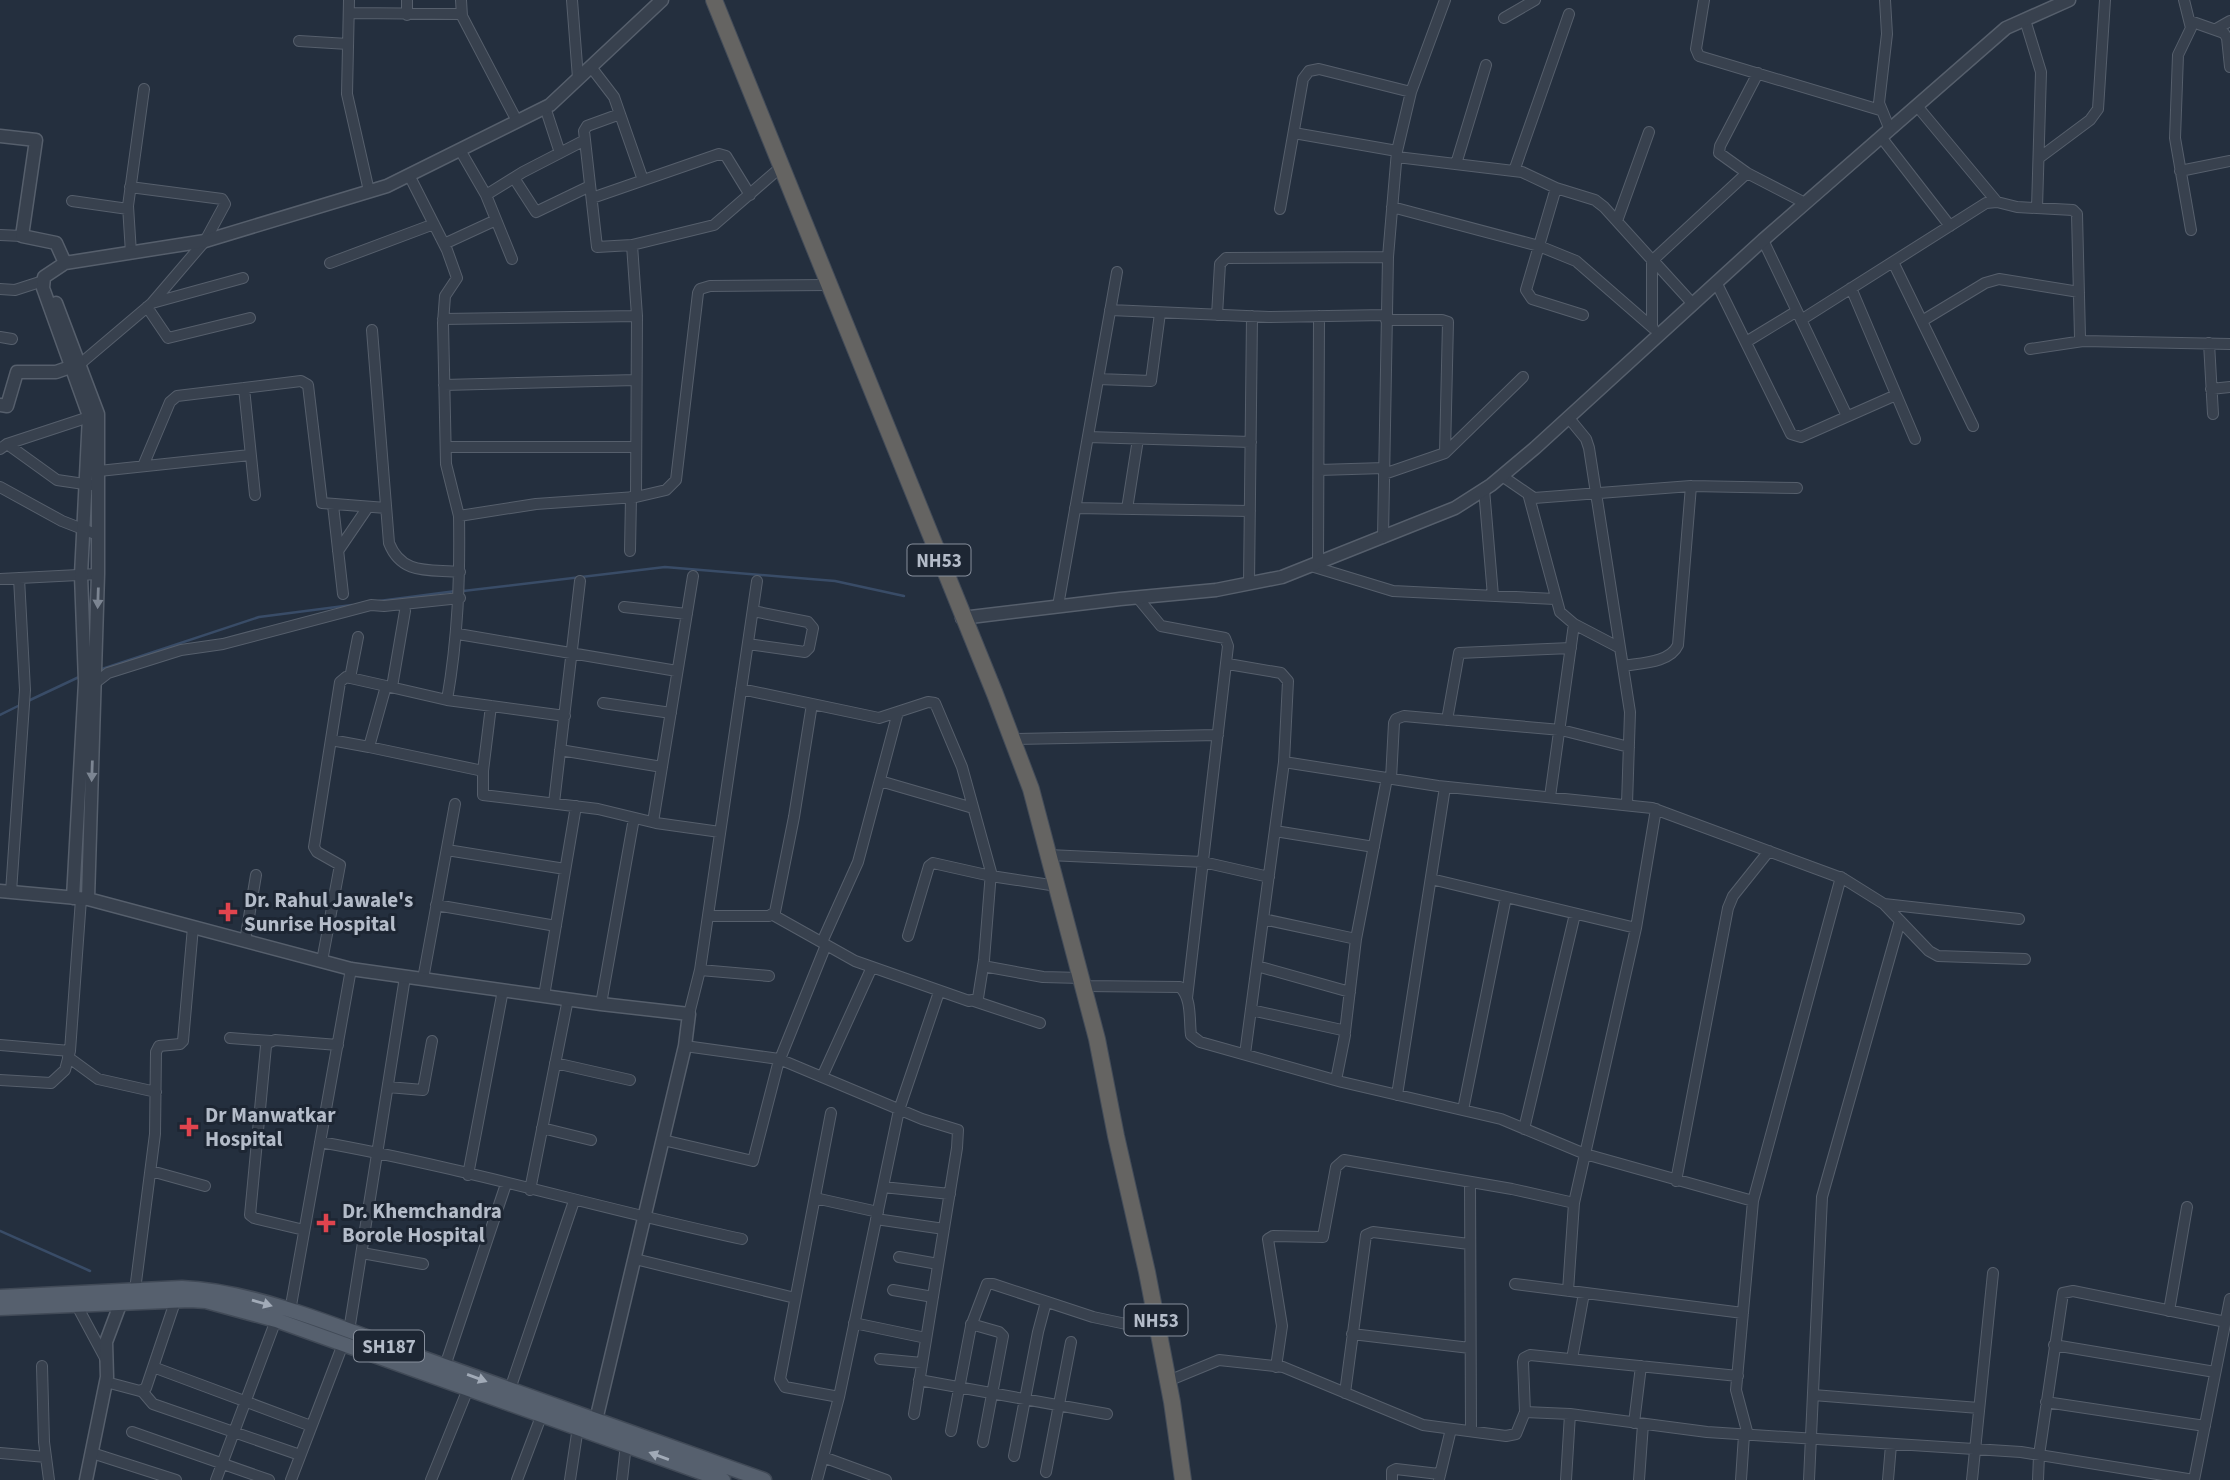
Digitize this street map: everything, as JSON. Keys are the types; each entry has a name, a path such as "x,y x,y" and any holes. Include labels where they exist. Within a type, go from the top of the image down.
{"highway":[{"name":"NH53","path":"713,0 1031,789 1097,1039 1147,1272 1168,1381 1183,1480"}],"main road":[{"name":"SH187","path":"0,1297 182,1288 205,1290 290,1311 346,1338 468,1389 723,1480"},
{"name":"SH187","path":"0,1308 176,1299 206,1301 445,1366 596,1420 696,1469 764,1480"}],"street":[{"path":"349,0 347,94 369,191"},
{"path":"407,0 407,15"},
{"path":"461,0 461,14 517,121"},
{"path":"572,0 578,78"},
{"path":"0,289 15,290 44,279 65,263 205,242 387,186 545,107 662,0"},
{"path":"1383,538 1388,257 1397,154 1410,92 1445,0"},
{"path":"1504,18 1535,0"},
{"path":"1704,0 1697,53 1699,56 1880,110"},
{"path":"1885,0 1887,34 1879,103 1885,134 1950,226"},
{"path":"962,618 1216,590 1282,577 1455,508 1502,476 1568,417 1655,330 1692,303 2006,28 2068,0"},
{"path":"2039,158 2090,120 2098,109 2105,0"},
{"path":"2184,0 2191,29 2178,55 2174,131 2191,230"},
{"path":"349,13 461,14"},
{"path":"1514,170 1569,14"},
{"path":"2025,20 2041,72 2037,208"},
{"path":"2190,21 2224,33 2230,67"},
{"path":"2216,29 2230,22"},
{"path":"299,41 348,44"},
{"path":"1456,164 1486,65"},
{"path":"591,67 612,93 643,180"},
{"path":"1280,209 1303,79 1313,69 1410,92"},
{"path":"1759,73 1720,149 1721,156 1747,173 1805,203"},
{"path":"131,253 128,209 144,89"},
{"path":"1917,106 1997,202"},
{"path":"545,107 560,153"},
{"path":"620,114 587,126 584,131 597,247 632,250 713,226 781,167"},
{"path":"1617,221 1649,132"},
{"path":"1294,133 1456,164 1514,170 1556,188 1595,200 1692,303"},
{"path":"0,136 36,140 22,236"},
{"path":"486,195 585,140"},
{"path":"460,150 486,195 512,260"},
{"path":"592,198 722,154 726,156 750,195"},
{"path":"2180,171 2230,161"},
{"path":"1652,259 1747,173"},
{"path":"409,175 444,244 457,278 446,294 443,319 447,468 459,516 460,572 458,634 447,700"},
{"path":"514,178 536,212 590,186"},
{"path":"0,405 7,406 17,372 56,372 75,366 149,305 205,242 225,204 224,200 130,187"},
{"path":"1556,188 1525,290 1532,299 1583,315"},
{"path":"72,201 128,209"},
{"path":"1746,342 1851,288 1986,203 1997,202 2017,207 2073,210 2077,214 2080,337 2083,341"},
{"path":"1392,207 1539,246 1583,265 1655,330"},
{"path":"444,244 496,220"},
{"path":"330,264 434,225"},
{"path":"0,234 56,243 65,263"},
{"path":"1763,240 1847,416"},
{"path":"630,551 636,447 637,316 632,250"},
{"path":"1217,315 1220,264 1226,258 1388,257"},
{"path":"1652,259 1655,330"},
{"path":"1893,261 1973,426"},
{"path":"1058,606 1116,272"},
{"path":"149,305 243,278"},
{"path":"44,279 91,407 92,485 98,535 98,574 91,659"},
{"path":"1922,321 1993,280 2007,279 2079,292"},
{"path":"1716,282 1791,434 1801,437 1896,395"},
{"path":"459,516 536,504 634,497 666,490 676,480 700,289 710,286 829,285"},
{"path":"1851,288 1915,439"},
{"path":"149,305 168,338 250,318"},
{"path":"1110,310 1252,316 1386,317 1448,322 1445,453"},
{"path":"1098,379 1151,381 1160,313"},
{"path":"443,319 637,316"},
{"path":"1249,584 1252,316"},
{"path":"1315,565 1319,470 1319,316"},
{"path":"372,330 389,543 399,561 412,568 460,572"},
{"path":"0,337 12,339"},
{"path":"2030,349 2083,341 2230,344"},
{"path":"2209,343 2213,414"},
{"path":"1319,470 1384,471 1445,453 1523,377"},
{"path":"444,385 636,380"},
{"path":"143,466 173,399 177,396 301,381 308,385 320,500 325,505 386,508"},
{"path":"2211,389 2230,387"},
{"path":"244,388 255,495"},
{"path":"3,447 91,407"},
{"path":"1568,417 1588,444 1597,494 1630,712 1627,804"},
{"path":"1088,437 1251,442"},
{"path":"1128,509 1138,439"},
{"path":"3,447 57,480 92,485"},
{"path":"446,447 636,447"},
{"path":"0,1080 51,1083 61,1075 69,1054 81,899 92,681 81,575 84,529 92,485 99,471 92,450"},
{"path":"99,471 250,455"},
{"path":"1502,476 1530,497 1538,498 1691,486 1797,488"},
{"path":"1623,666 1661,658 1675,651 1678,645 1691,486"},
{"path":"0,487 62,521 98,535"},
{"path":"1484,489 1493,596"},
{"path":"1530,497 1560,612 1574,624 1620,648"},
{"path":"333,505 343,594"},
{"path":"338,551 368,507"},
{"path":"1075,508 1250,511"},
{"path":"1315,565 1393,591 1555,600"},
{"path":"0,579 98,574"},
{"path":"653,822 693,576"},
{"path":"19,578 24,692 5,891 81,899 351,969 423,979 502,997 544,996 566,1005 601,1004 689,1017"},
{"path":"596,1420 663,1140 700,970 757,581"},
{"path":"554,803 580,582"},
{"path":"92,681 108,673 181,650 223,644 371,605 384,606 460,592"},
{"path":"1137,597 1161,626 1225,638 1228,646 1187,999"},
{"path":"624,607 687,614"},
{"path":"369,747 389,687 405,611"},
{"path":"748,644 806,652 813,628 808,622 753,611"},
{"path":"1550,797 1574,624"},
{"path":"458,634 677,671"},
{"path":"349,678 358,637"},
{"path":"1447,720 1459,653 1572,648"},
{"path":"1228,664 1281,673 1287,677 1284,762 1245,1054"},
{"path":"323,961 340,868 339,862 317,852 314,847 340,682 343,677 447,700 565,716"},
{"path":"741,689 879,718 930,701 937,706 962,767 991,876 983,966 978,998 974,1001"},
{"path":"603,703 671,713"},
{"path":"773,915 794,817 812,704"},
{"path":"491,706 483,794 576,806 720,832"},
{"path":"663,1140 753,1161 779,1061 824,943 859,862 898,712"},
{"path":"1336,1080 1345,1032 1356,939 1389,778 1396,719 1404,716 1561,730 1629,747"},
{"path":"1012,739 1218,735"},
{"path":"331,740 483,771"},
{"path":"561,750 662,767"},
{"path":"1284,762 1445,787 1656,809 1841,877 1884,904 1929,951 1938,956 2025,959"},
{"path":"880,782 973,808"},
{"path":"1397,1095 1445,787"},
{"path":"423,979 455,804"},
{"path":"544,996 576,806"},
{"path":"1568,1291 1574,1203 1636,928 1656,809"},
{"path":"601,1004 634,817"},
{"path":"1275,831 1374,847"},
{"path":"447,850 565,869"},
{"path":"1676,1181 1728,908 1733,896 1769,851"},
{"path":"1048,856 1203,862 1269,877"},
{"path":"908,936 931,864 936,862 991,876 1057,886"},
{"path":"245,941 256,875"},
{"path":"1741,1480 1746,1435 1737,1397 1754,1202 1841,877"},
{"path":"1431,879 1636,928"},
{"path":"1463,1110 1506,897"},
{"path":"1884,904 2020,919"},
{"path":"436,905 556,926"},
{"path":"1524,1129 1575,914"},
{"path":"708,916 773,915 849,958 939,992 1041,1024"},
{"path":"1263,919 1356,939"},
{"path":"1810,1480 1822,1197 1900,920"},
{"path":"135,1290 155,1134 157,1048 162,1044 180,1044 183,1041 193,927"},
{"path":"983,966 1082,982 1180,988 1187,999 1191,1035 1194,1039 1336,1080 1501,1119 1585,1154 1754,1202"},
{"path":"1257,966 1350,992"},
{"path":"822,1077 872,967"},
{"path":"290,1311 351,969"},
{"path":"700,970 769,976"},
{"path":"291,1480 346,1338 405,977"},
{"path":"817,1480 839,1397 898,1114 939,992"},
{"path":"468,1175 502,997"},
{"path":"530,1190 566,1005"},
{"path":"1251,1010 1345,1032"},
{"path":"230,1038 338,1045"},
{"path":"686,1040 779,1061 822,1077 898,1114 957,1129 959,1134 950,1195 914,1414"},
{"path":"271,1041 266,1046 250,1214 254,1218 304,1230"},
{"path":"388,1087 423,1090 432,1041"},
{"path":"0,1045 69,1054 98,1079 156,1093"},
{"path":"555,1063 630,1080"},
{"path":"831,1113 780,1382 785,1387 839,1397"},
{"path":"542,1128 591,1140"},
{"path":"320,1142 378,1152 644,1219 742,1239"},
{"path":"1276,1367 1282,1326 1268,1240 1273,1236 1323,1237 1337,1163 1344,1160 1574,1203"},
{"path":"151,1171 205,1186"},
{"path":"1470,1182 1471,1431"},
{"path":"445,1366 506,1184"},
{"path":"883,1187 950,1195"},
{"path":"815,1198 944,1229"},
{"path":"510,1390 575,1201"},
{"path":"2169,1311 2187,1207"},
{"path":"1345,1393 1366,1235 1373,1232 1469,1244"},
{"path":"362,1253 423,1264"},
{"path":"899,1257 938,1264"},
{"path":"635,1259 795,1298"},
{"path":"1972,1480 1993,1273"},
{"path":"951,1431 971,1324 987,1284 1098,1318 1158,1331"},
{"path":"1515,1284 1744,1313"},
{"path":"893,1290 933,1297"},
{"path":"2038,1480 2046,1402 2063,1293 2068,1291 2225,1322"},
{"path":"1572,1359 1584,1293"},
{"path":"142,1391 146,1388 176,1299"},
{"path":"1525,1412 1570,1414 1746,1435 2039,1455 2194,1480 2230,1299"},
{"path":"86,1480 106,1382 106,1342 121,1302"},
{"path":"1014,1456 1038,1328 1046,1302"},
{"path":"76,1304 107,1362"},
{"path":"216,1480 276,1320"},
{"path":"854,1323 926,1338"},
{"path":"971,1324 999,1332 1003,1336 983,1441"},
{"path":"1352,1334 1470,1348"},
{"path":"1046,1472 1071,1342"},
{"path":"2054,1345 2215,1372"},
{"path":"1168,1381 1219,1360 1283,1367 1423,1425 1511,1435 1525,1412 1524,1358 1530,1355 1738,1376"},
{"path":"880,1359 922,1363"},
{"path":"42,1366 49,1480"},
{"path":"1639,1480 1641,1366"},
{"path":"153,1367 312,1426"},
{"path":"919,1380 1107,1414"},
{"path":"106,1382 142,1391 153,1404 300,1455"},
{"path":"431,1480 468,1389"},
{"path":"1813,1395 1979,1408"},
{"path":"2046,1402 2205,1426"},
{"path":"517,1480 542,1414"},
{"path":"1566,1480 1570,1414"},
{"path":"570,1480 578,1427"},
{"path":"1392,1480 1392,1471 1396,1469 1439,1477 1451,1429"},
{"path":"132,1433 269,1480"},
{"path":"622,1480 626,1444"},
{"path":"1888,1480 1891,1445"},
{"path":"92,1452 176,1480"},
{"path":"0,1453 46,1457"},
{"path":"823,1457 886,1480"}],"waterway":[{"path":"463,591 665,567 835,581 904,596"},
{"path":"379,601 456,591"},
{"path":"99,670 259,617 352,605"},
{"path":"28,701 79,677"},
{"path":"0,715 22,704"},
{"path":"0,1231 90,1271"}],"place":[{"name":"Dr. Rahul Jawale's Sunrise Hospital","path":"228,912"},
{"name":"Dr Manwatkar Hospital","path":"189,1127"},
{"name":"Dr. Khemchandra Borole Hospital","path":"326,1223"}]}
